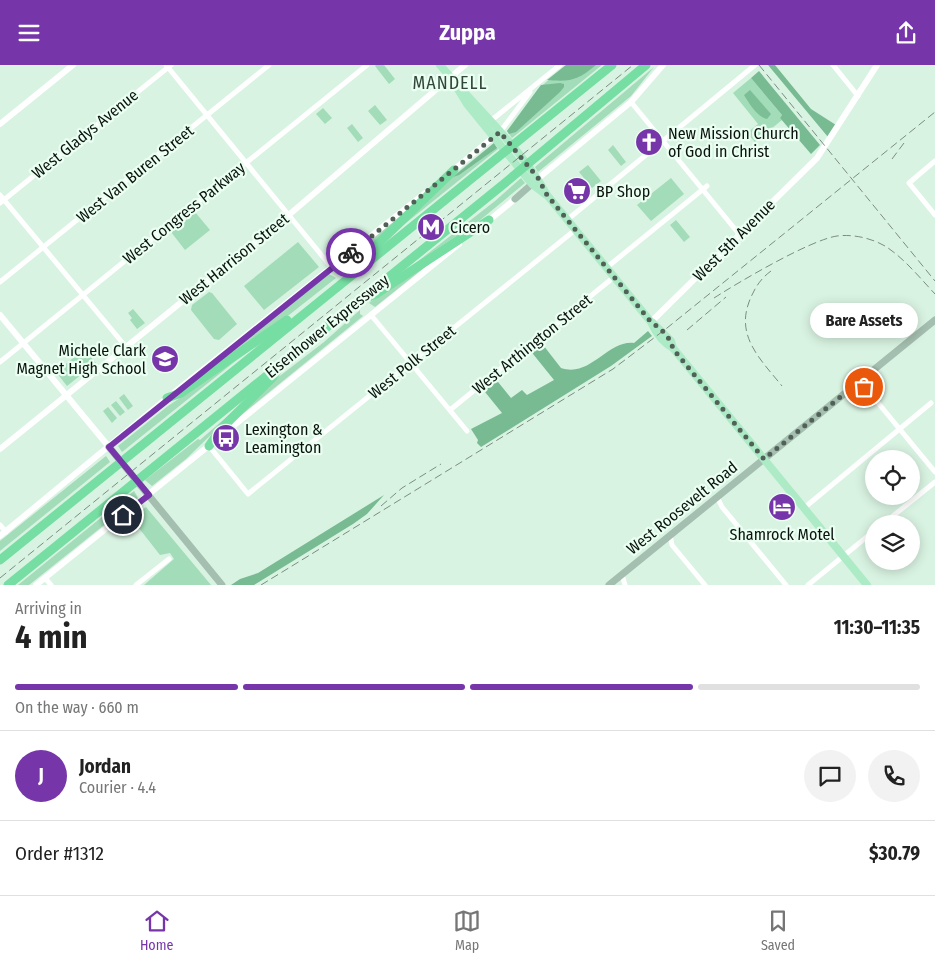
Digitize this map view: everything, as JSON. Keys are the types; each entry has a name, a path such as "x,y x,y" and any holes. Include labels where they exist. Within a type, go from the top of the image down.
{"highway":[{"name":"Eisenhower Expressway","path":"0,560 612,65"},
{"name":"Eisenhower Expressway","path":"8,585 646,65"},
{"path":"349,278 356,265 454,170"},
{"path":"357,302 376,294 488,220"},
{"path":"167,399 181,393 288,320 306,313"},
{"path":"209,446 220,430 273,377 281,363"}],"main road":[{"path":"440,65 451,77 467,104 498,134 651,322 661,329 671,341 673,349 867,585"},
{"path":"515,199 535,181"},
{"name":"West Roosevelt Road","path":"609,585 935,320"},
{"path":"109,447 222,585"}],"street":[{"path":"0,124 73,65"},
{"name":"West Van Buren Street","path":"0,282 269,65"},
{"name":"West Congress Parkway","path":"0,362 367,65"},
{"name":"West Harrison Street","path":"0,449 289,214 465,65"},
{"path":"488,123 560,65"},
{"path":"535,181 631,102 662,65"},
{"path":"832,65 858,96"},
{"name":"West 5th Avenue","path":"651,322 739,234 826,152 835,133 877,65"},
{"path":"168,66 332,268"},
{"name":"West Gladys Avenue","path":"2,202 168,66"},
{"path":"567,220 755,67"},
{"path":"0,525 3,534 167,399 498,134 536,84"},
{"path":"631,102 705,188 739,234"},
{"path":"935,161 909,183 935,215"},
{"path":"606,268 705,188"},
{"path":"0,195 2,202 43,247 126,347"},
{"path":"36,585 515,199"},
{"name":"West Polk Street","path":"209,446 248,494 575,230"},
{"name":"West Arthington Street","path":"450,410 614,277"},
{"path":"0,315 109,447"},
{"path":"371,315 467,431"},
{"path":"860,381 935,472"},
{"path":"804,508 931,403"},
{"path":"894,515 935,481"},
{"path":"717,497 722,507 786,585"},
{"path":"670,535 672,545 705,585"},
{"path":"808,585 865,538"},
{"path":"136,585 169,559"},
{"path":"622,575 626,585"},
{"path":"45,578 50,585"}],"shaded area":[{"path":"376,65 384,65 395,79 389,84"},
{"path":"566,65 602,65 512,138 507,131 538,89"},
{"path":"566,65 596,65 574,79 562,81 547,80"},
{"path":"768,65 775,65 811,109 836,125 828,137"},
{"path":"654,67 631,96 538,172 535,167"},
{"path":"759,71 820,145 811,154 780,118 782,115 751,78"},
{"path":"751,78 782,115 780,118 782,120 755,142 747,133 758,124 733,93"},
{"path":"564,84 564,87 560,92 516,132 509,134 507,131 541,85"},
{"path":"750,90 771,114 767,119 757,113 744,95"},
{"path":"375,105 387,120 380,125 368,111"},
{"path":"323,108 332,118 325,124 316,114"},
{"path":"352,124 363,138 358,142 347,128"},
{"path":"494,143 498,149 396,231 448,180"},
{"path":"494,143 497,148 459,175 453,177"},
{"path":"613,145 626,162 621,166 608,150"},
{"path":"588,165 601,181 592,188 579,172"},
{"path":"521,178 525,183 479,221 417,262 495,201"},
{"path":"671,178 684,194 651,221 637,205"},
{"path":"416,203 341,274 340,266"},
{"path":"195,212 210,230 185,250 171,232"},
{"path":"676,220 690,237 684,242 670,225"},
{"path":"298,242 319,267 264,310 244,286"},
{"path":"454,244 375,307 369,303"},
{"path":"329,274 336,278 275,326 192,383"},
{"path":"209,292 212,293 237,324 219,340 214,339 191,310 192,305"},
{"path":"133,309 145,323 137,329 130,320 132,318 128,313"},
{"path":"360,310 360,314 363,316 230,424 272,382 324,342"},
{"path":"648,331 652,336 611,366 481,447 477,443 478,440 471,429 502,413 481,387 494,377 511,398 522,390 527,395 554,380 529,349 540,341 561,368 572,370 590,364 615,347 634,343"},
{"path":"84,349 96,363 67,386 56,372"},
{"path":"238,359 122,452 118,446 168,406"},
{"path":"124,394 133,406 128,410 119,398"},
{"path":"252,395 186,459 152,486 145,480 198,439 200,440"},
{"path":"116,401 125,412 120,416 111,405"},
{"path":"108,407 117,418 112,423 103,411"},
{"path":"106,456 110,462 0,551 0,541"},
{"path":"134,491 138,498 29,585 18,585"},
{"path":"384,495 367,514 353,524 254,585 231,585 240,579 258,573"},
{"path":"146,507 211,585 144,585 174,559 170,553 160,555 131,518"}],"railway":[{"path":"0,578 633,65"},
{"path":"759,65 935,281"},
{"path":"261,585 613,369 667,328 935,112"},
{"path":"892,159 904,143"},
{"path":"714,298 793,253 825,239 837,236 862,237 885,246 905,262 935,294"},
{"path":"771,271 761,281 751,297 746,315 746,326 748,337 753,347 766,367 782,386"},
{"path":"687,330 726,297"},
{"path":"381,506 402,488 441,464"}],"way so far":[{"path":"351,253 500,132 538,178 547,195 651,322 661,329 671,341 673,349 764,459 860,381 864,387"}],"place":[{"name":"New Mission Church of God in Christ","path":"649,142"},
{"name":"BP Shop","path":"577,191"},
{"name":"Cicero","path":"431,227"},
{"name":"Michele Clark Magnet High School","path":"165,359"},
{"name":"Bare Assets","path":"864,387"},
{"name":"Lexington & Leamington","path":"226,438"},
{"name":"Shamrock Motel","path":"782,507"}],"district":[{"name":"MANDELL","path":"450,83"}],"route":[{"path":"123,515 149,495 109,447 244,336 351,253"}]}
